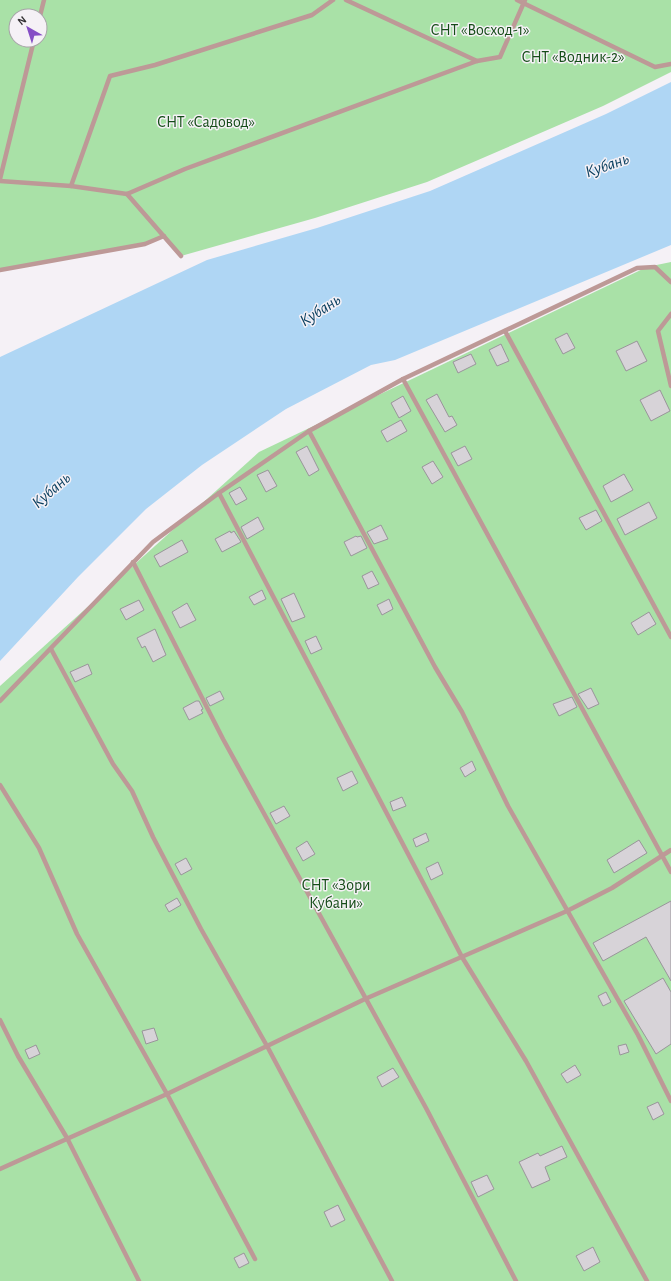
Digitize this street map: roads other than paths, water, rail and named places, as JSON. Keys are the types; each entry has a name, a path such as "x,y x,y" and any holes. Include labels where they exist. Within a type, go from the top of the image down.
{"lane":[{"path":"71,186 110,76 155,65 312,15 333,0"},
{"path":"346,0 477,61"},
{"path":"517,0 524,2 655,67 671,64"},
{"path":"32,48 0,180 71,186 127,194 185,169 477,61 500,57 524,2"},
{"path":"127,194 181,256"},
{"path":"0,270 146,244 164,236"},
{"path":"0,701 153,542 309,431 403,379 637,268 655,267 671,282"},
{"path":"671,314 658,331 671,386"},
{"path":"505,331 671,637"},
{"path":"403,379 671,872"},
{"path":"309,431 435,667 462,712 508,806 638,1035 671,1101"},
{"path":"219,494 462,956 533,1074 647,1281"},
{"path":"133,562 223,738 433,1121 516,1281"},
{"path":"51,649 113,764 132,791 153,837 201,929 267,1046 392,1281"},
{"path":"0,785 39,848 77,934 167,1094 254,1259"},
{"path":"0,1169 167,1094 365,999 567,911 612,888 671,850"},
{"path":"0,1020 18,1056 67,1138 139,1281"}],"water":[{"name":"Кубань","path":"671,82 671,245 395,360 371,365 286,409 202,465 146,509 78,577 0,661 0,357 207,260 317,228 430,191 606,114"}],"park label":[{"name":"СНТ «Восход-1»","path":"480,30"},
{"name":"СНТ «Водник-2»","path":"573,57"},
{"name":"СНТ «Садовод»","path":"206,122"},
{"name":"СНТ «Зори Кубани»","path":"336,894"}]}
